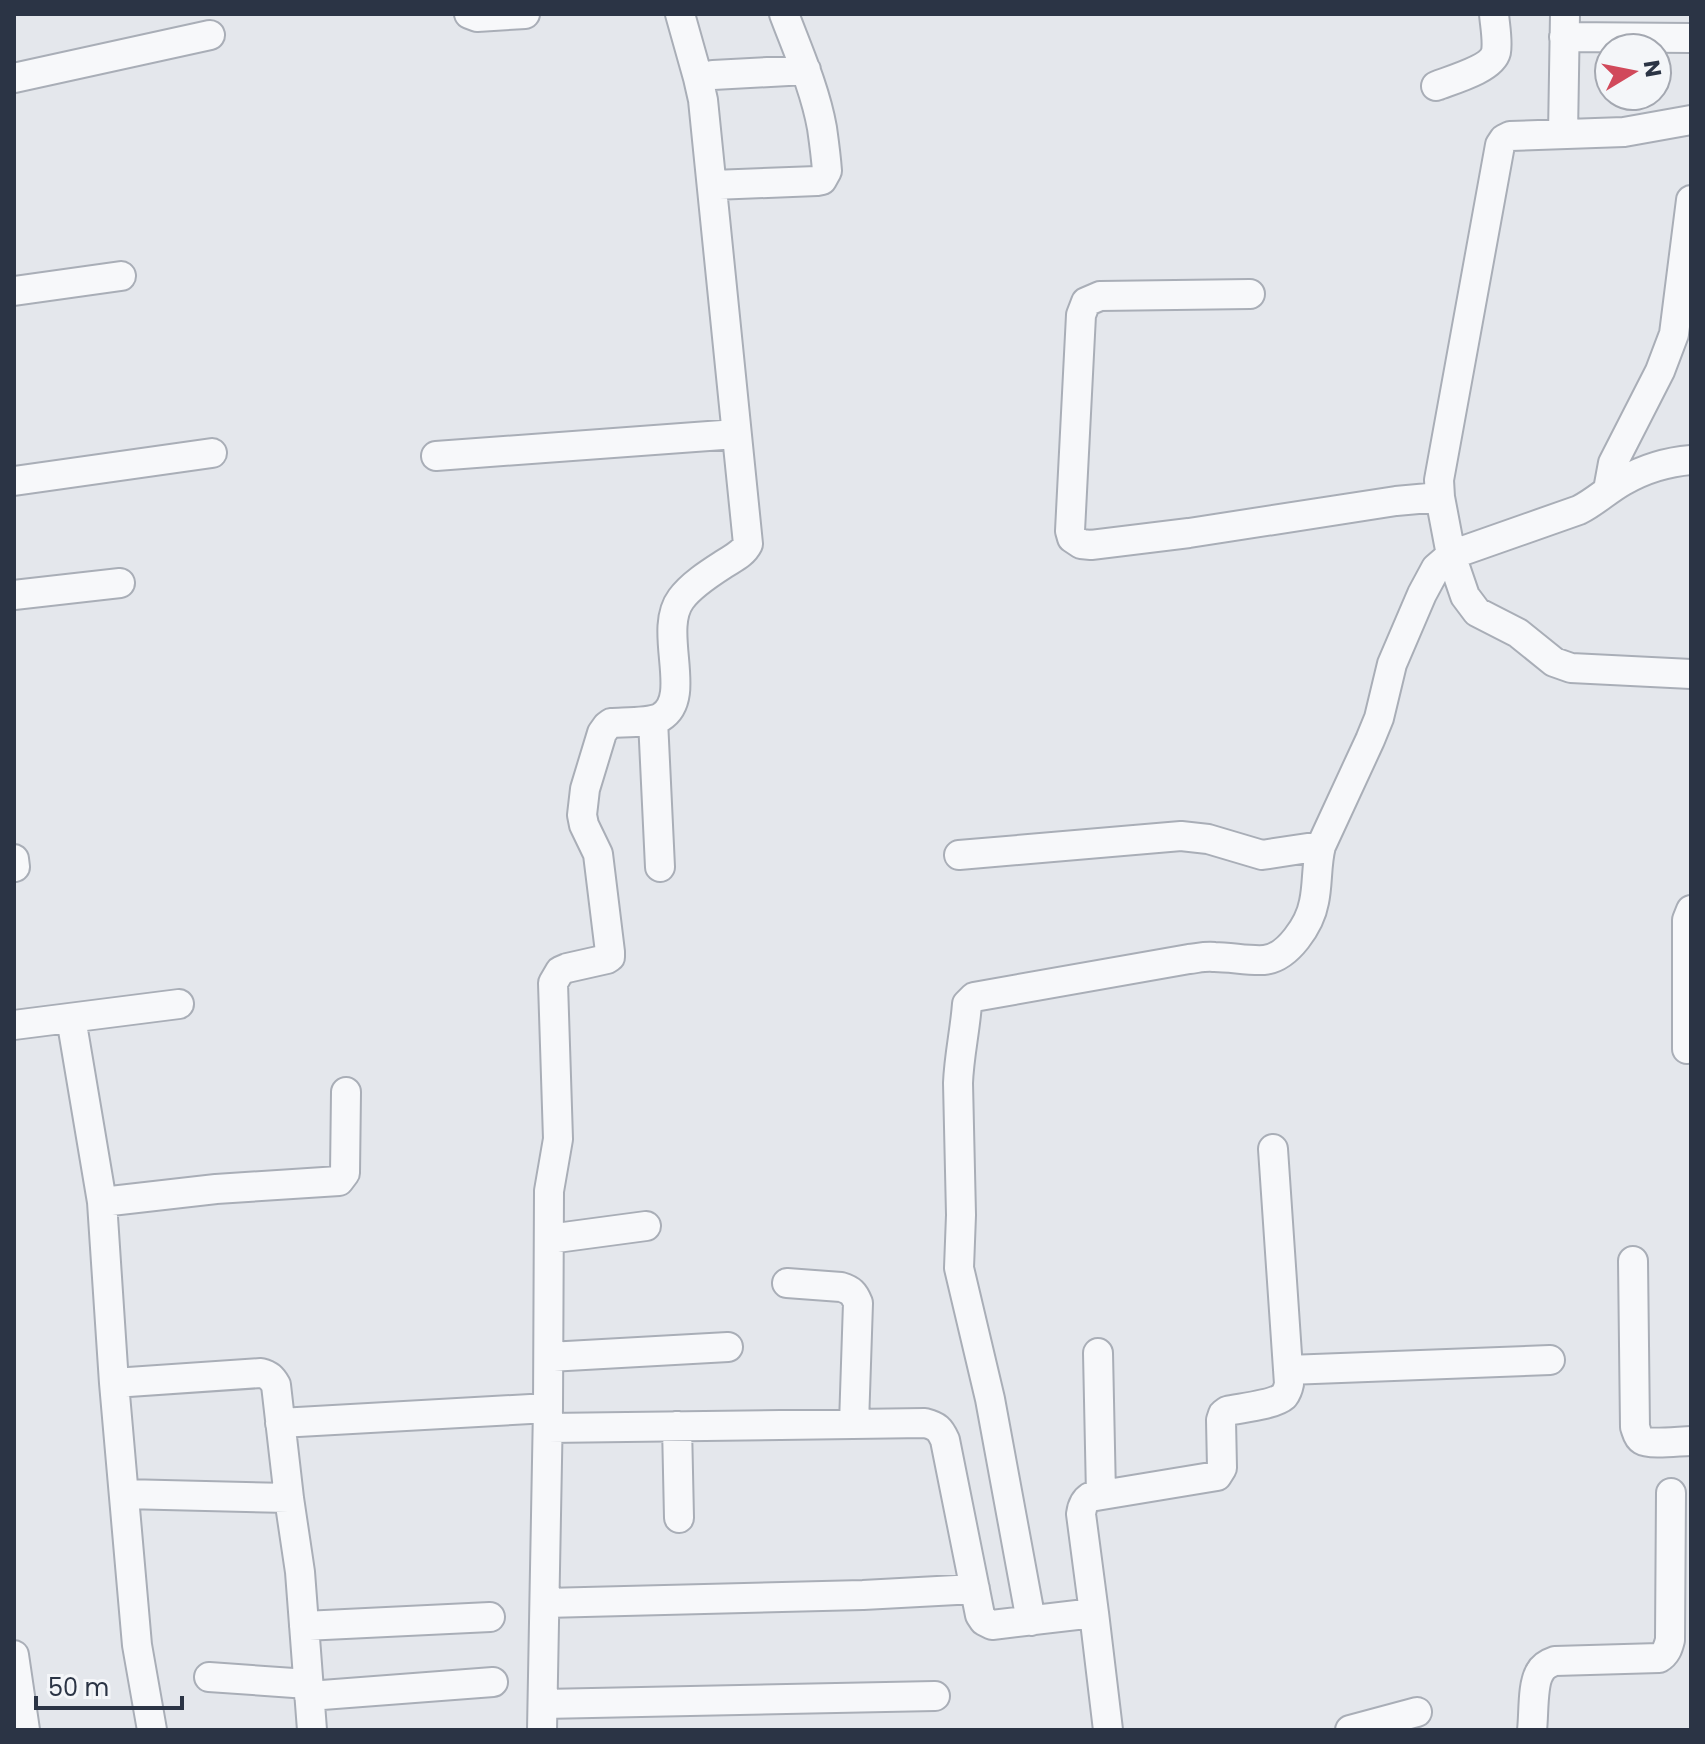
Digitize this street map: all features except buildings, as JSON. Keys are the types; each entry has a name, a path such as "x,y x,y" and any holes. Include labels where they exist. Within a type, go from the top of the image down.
{"street":[{"path":"469,14 477,17 525,14"},
{"path":"680,14 698,78 713,185 722,299 749,535 745,550 712,572 679,601 671,630 676,685 667,712 653,720 611,723 607,726 602,733 582,806 584,825 598,854 610,957 560,971 553,983 558,1139 549,1191 542,1717 935,1696"},
{"path":"713,185 817,181 826,177 822,127 806,70 784,14"},
{"path":"1436,86 1493,60 1496,48 1494,14"},
{"path":"1563,134 1565,26 1691,38"},
{"path":"14,78 210,35"},
{"path":"698,78 806,70"},
{"path":"1691,120 1624,132 1510,136 1504,139 1500,145 1439,480 1451,555 1465,596 1477,612 1518,633 1554,662 1571,668 1691,674"},
{"path":"1608,490 1613,463 1660,371 1674,334 1691,200"},
{"path":"14,291 121,276"},
{"path":"1250,294 1100,296 1083,307 1072,538 1081,544 1091,545 1440,497"},
{"path":"436,456 736,434"},
{"path":"14,481 212,453"},
{"path":"1031,1621 990,1399 959,1268 958,1083 967,1004 974,997 1189,959 1211,956 1264,960 1277,957 1291,947 1314,902 1321,846 1370,740 1379,718 1392,664 1436,568 1451,555 1579,510 1651,467 1691,460"},
{"path":"14,595 120,583"},
{"path":"653,720 660,867"},
{"path":"959,855 1181,836 1208,839 1262,855 1321,846"},
{"path":"14,859 15,867"},
{"path":"1687,1049 1687,920 1691,910"},
{"path":"14,1025 179,1004"},
{"path":"71,1018 102,1202 137,1645 152,1730"},
{"path":"102,1202 216,1189 339,1181 345,1173 346,1092"},
{"path":"1108,1730 1082,1506 1090,1497 1217,1476 1222,1468 1223,1414 1283,1397 1289,1384 1273,1149"},
{"path":"549,1239 646,1226"},
{"path":"1633,1261 1635,1427 1642,1440 1691,1441"},
{"path":"787,1283 841,1287 850,1289 855,1295 858,1303 854,1424"},
{"path":"549,1357 728,1347"},
{"path":"1098,1353 1101,1495"},
{"path":"1288,1370 1550,1360"},
{"path":"114,1383 261,1373 268,1375 276,1385 300,1572 312,1730"},
{"path":"280,1423 548,1418 677,1426 934,1425 945,1440 980,1615 984,1621 992,1625 1094,1613"},
{"path":"677,1426 679,1518"},
{"path":"1532,1730 1537,1681 1546,1664 1555,1661 1659,1658 1668,1649 1671,1493"},
{"path":"124,1494 289,1498"},
{"path":"545,1603 975,1589"},
{"path":"304,1626 490,1617"},
{"path":"14,1655 25,1730"},
{"path":"209,1677 309,1690 493,1682"},
{"path":"1350,1730 1417,1712"}]}
